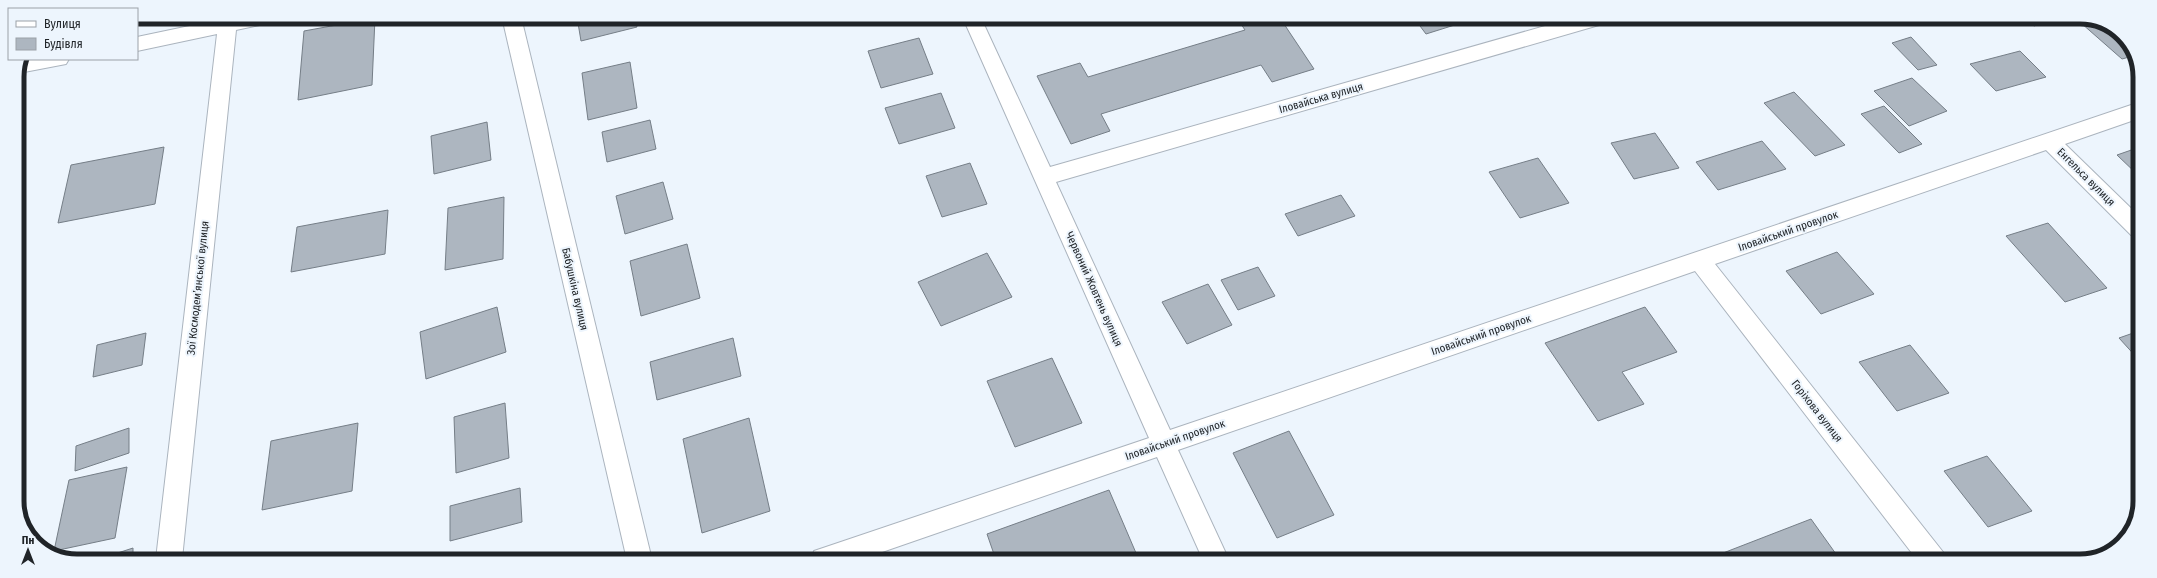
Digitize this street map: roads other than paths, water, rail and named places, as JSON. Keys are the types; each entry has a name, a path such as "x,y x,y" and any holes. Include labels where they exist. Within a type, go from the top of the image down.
{"street":[{"path":"138,44 219,24"},
{"name":"Зої Космодем’янської вулиця","path":"170,554 227,24"},
{"name":"Бабушкіна вулиця","path":"513,24 639,554"},
{"name":"Червоний Жовтень вулиця","path":"975,24 1213,554"},
{"name":"Іловайська вулиця","path":"1044,177 1578,24"},
{"path":"26,65 54,60"},
{"name":"Іловайський провулок","path":"841,554 2133,112"},
{"name":"Енгельса вулиця","path":"2050,141 2133,223"},
{"name":"Горіхова вулиця","path":"1700,261 1929,554"}]}
